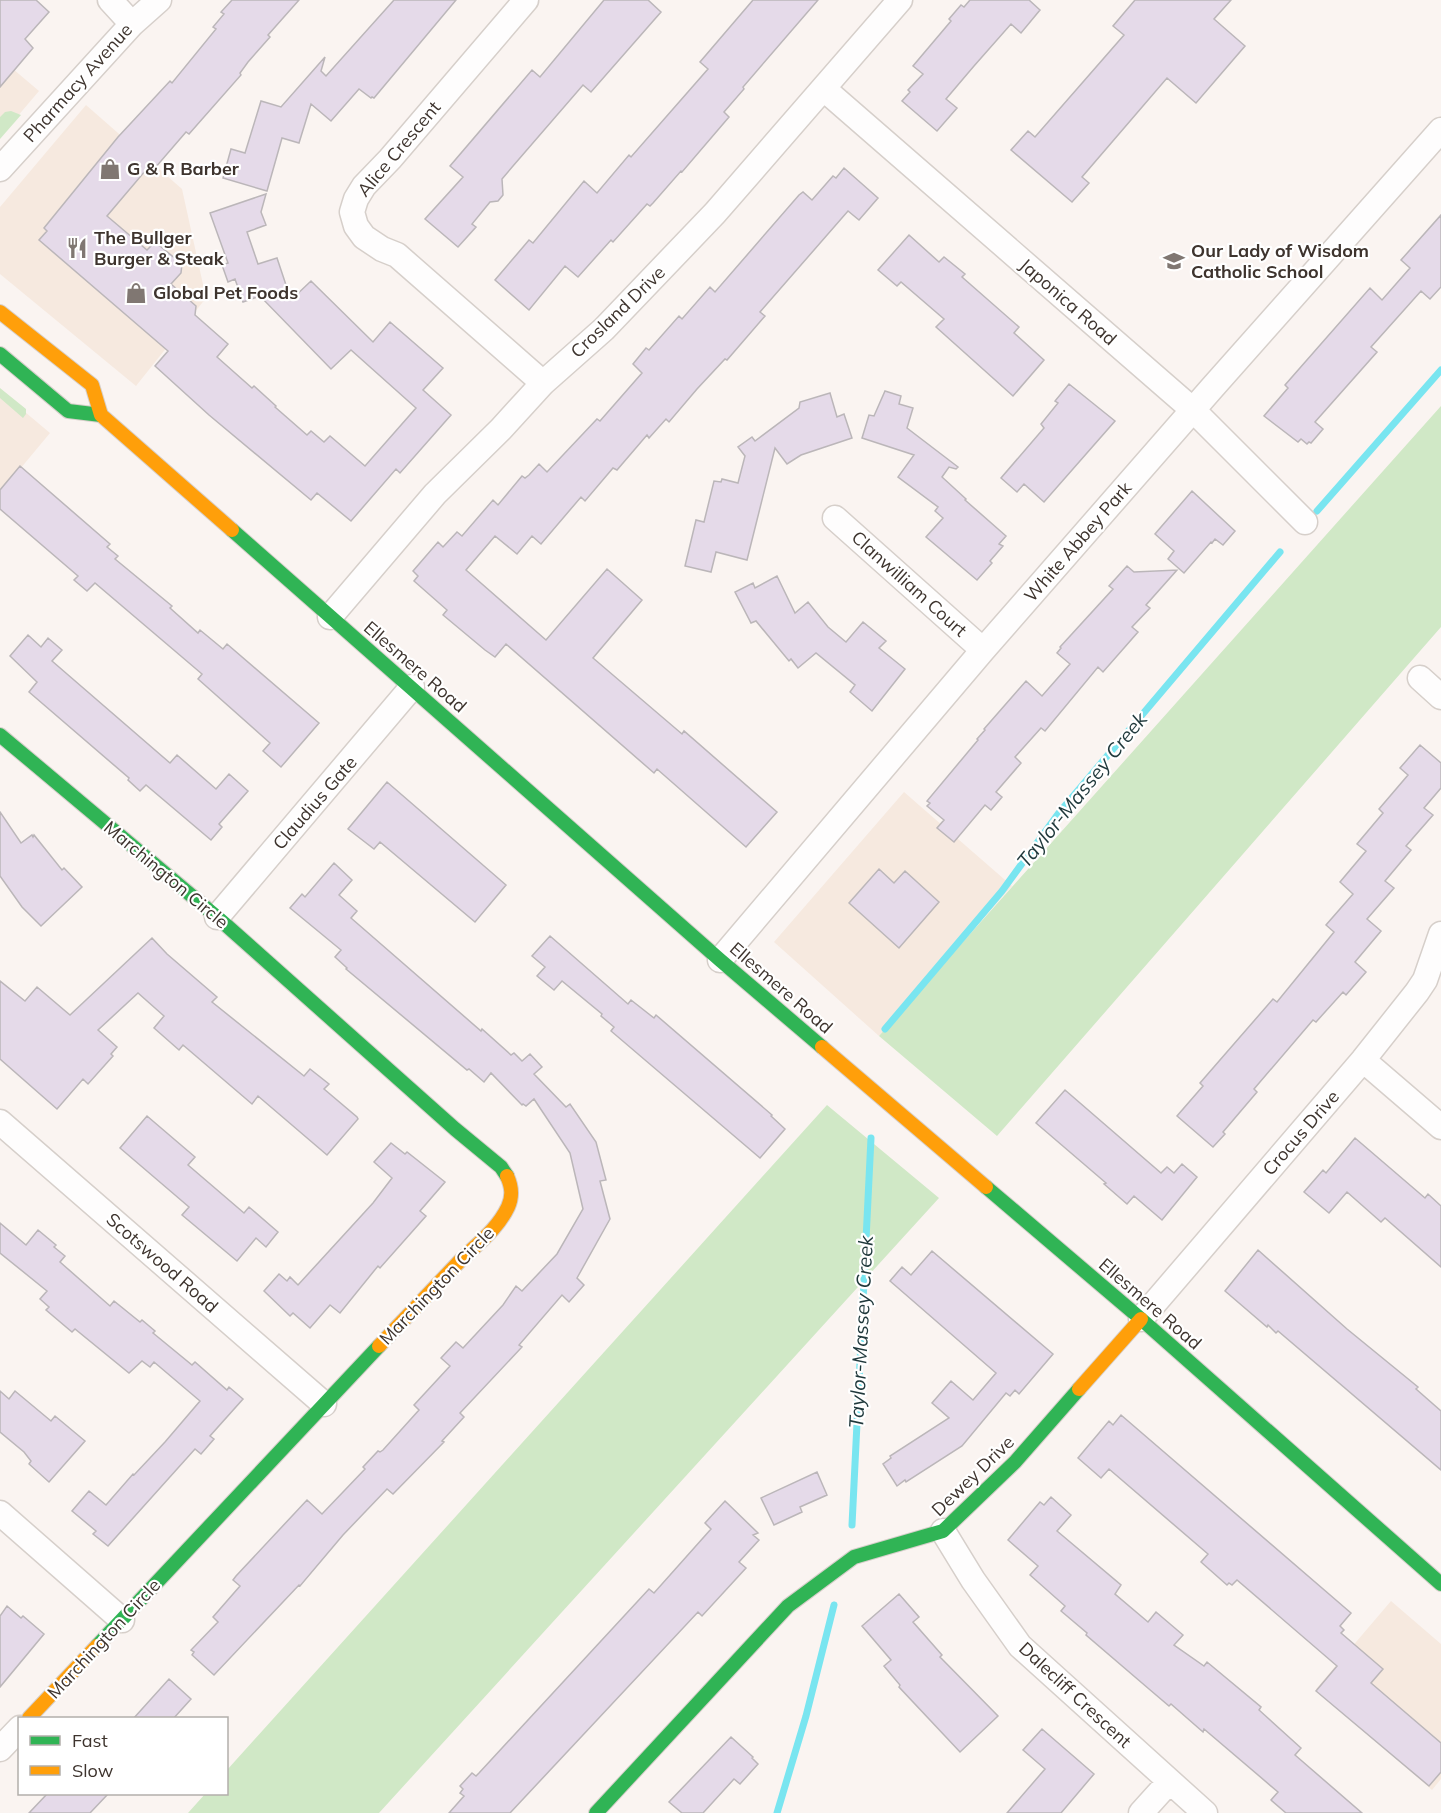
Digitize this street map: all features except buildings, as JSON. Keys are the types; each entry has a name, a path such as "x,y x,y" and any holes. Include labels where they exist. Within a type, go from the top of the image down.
{"street":[{"path":"110,0 132,24"},
{"name":"Pharmacy Avenue","path":"0,169 132,24 159,0"},
{"name":"Alice Crescent","path":"526,0 384,167 364,186 356,199 352,212 356,226 363,237 382,249 398,255 543,383"},
{"name":"Crosland Drive","path":"330,617 435,494 501,429 543,383 604,329 676,255 900,0"},
{"name":"Japonica Road","path":"824,89 1193,410 1305,522"},
{"name":"White Abbey Park","path":"720,960 983,650 1441,130"},
{"path":"0,312 92,385 101,415 68,411 0,354"},
{"name":"Ellesmere Road","path":"101,415 720,960 1141,1319 1441,1584"},
{"name":"Clanwilliam Court","path":"835,518 983,650"},
{"path":"1420,678 1441,697"},
{"name":"Claudius Gate","path":"217,917 412,687"},
{"name":"Marchington Circle","path":"0,735 217,917 455,1129 501,1167 512,1192 509,1205 486,1238 458,1263 324,1404 31,1717"},
{"name":"Crocus Drive","path":"1141,1319 1363,1060 1425,980 1441,934"},
{"path":"1363,1060 1441,1127"},
{"name":"Scotswood Road","path":"0,1122 324,1404"},
{"name":"Dewey Drive","path":"596,1813 788,1606 854,1557 943,1532 1015,1462 1141,1319"},
{"path":"0,1514 122,1620"},
{"name":"Dalecliff Crescent","path":"943,1532 973,1580 1020,1646 1205,1813"},
{"path":"0,1749 18,1730"},
{"path":"1142,1813 1169,1782"}],"shaded area":[{"path":"0,58 39,91 0,137"},
{"path":"86,105 182,189 206,298 136,386 0,274 0,207"},
{"path":"0,391 50,433 0,493"},
{"path":"904,792 1012,886 879,1036 774,942"},
{"path":"1391,1601 1441,1644 1441,1779 1432,1790 1316,1689"}],"green space":[{"path":"11,111 21,115 0,139 0,117 5,112"},
{"path":"0,388 26,409 23,418 0,398"},
{"path":"1441,406 1441,627 997,1136 879,1036"},
{"path":"827,1105 939,1198 379,1813 188,1813 204,1795 228,1795 228,1769"}],"waterway":[{"name":"Taylor-Massey Creek","path":"1317,511 1441,370"},
{"name":"Taylor-Massey Creek","path":"885,1029 1002,891 1058,814 1280,552"},
{"name":"Taylor-Massey Creek","path":"852,1525 871,1138"},
{"name":"Taylor-Massey Creek","path":"777,1813 806,1716 834,1605"}],"traffic: fast":[{"path":"0,354 68,411 101,415"},
{"path":"232,530 822,1047"},
{"path":"0,735 217,917 455,1129 501,1167 507,1176"},
{"path":"986,1187 1141,1319 1441,1584"},
{"path":"97,1646 379,1346"},
{"path":"596,1813 788,1606 854,1557 943,1531 1015,1462 1079,1389"}],"traffic: slow":[{"path":"0,312 92,385 101,415 232,530"},
{"path":"822,1047 986,1187"},
{"path":"379,1346 497,1224 511,1199 511,1188 507,1176"},
{"path":"1079,1389 1141,1319"},
{"path":"30,1717 97,1646"}],"place":[{"name":"G & R Barber","path":"110,169"},
{"name":"The Bullger Burger & Steak","path":"77,248"},
{"name":"Our Lady of Wisdom Catholic School","path":"1174,261"},
{"name":"Global Pet Foods","path":"136,293"}]}
